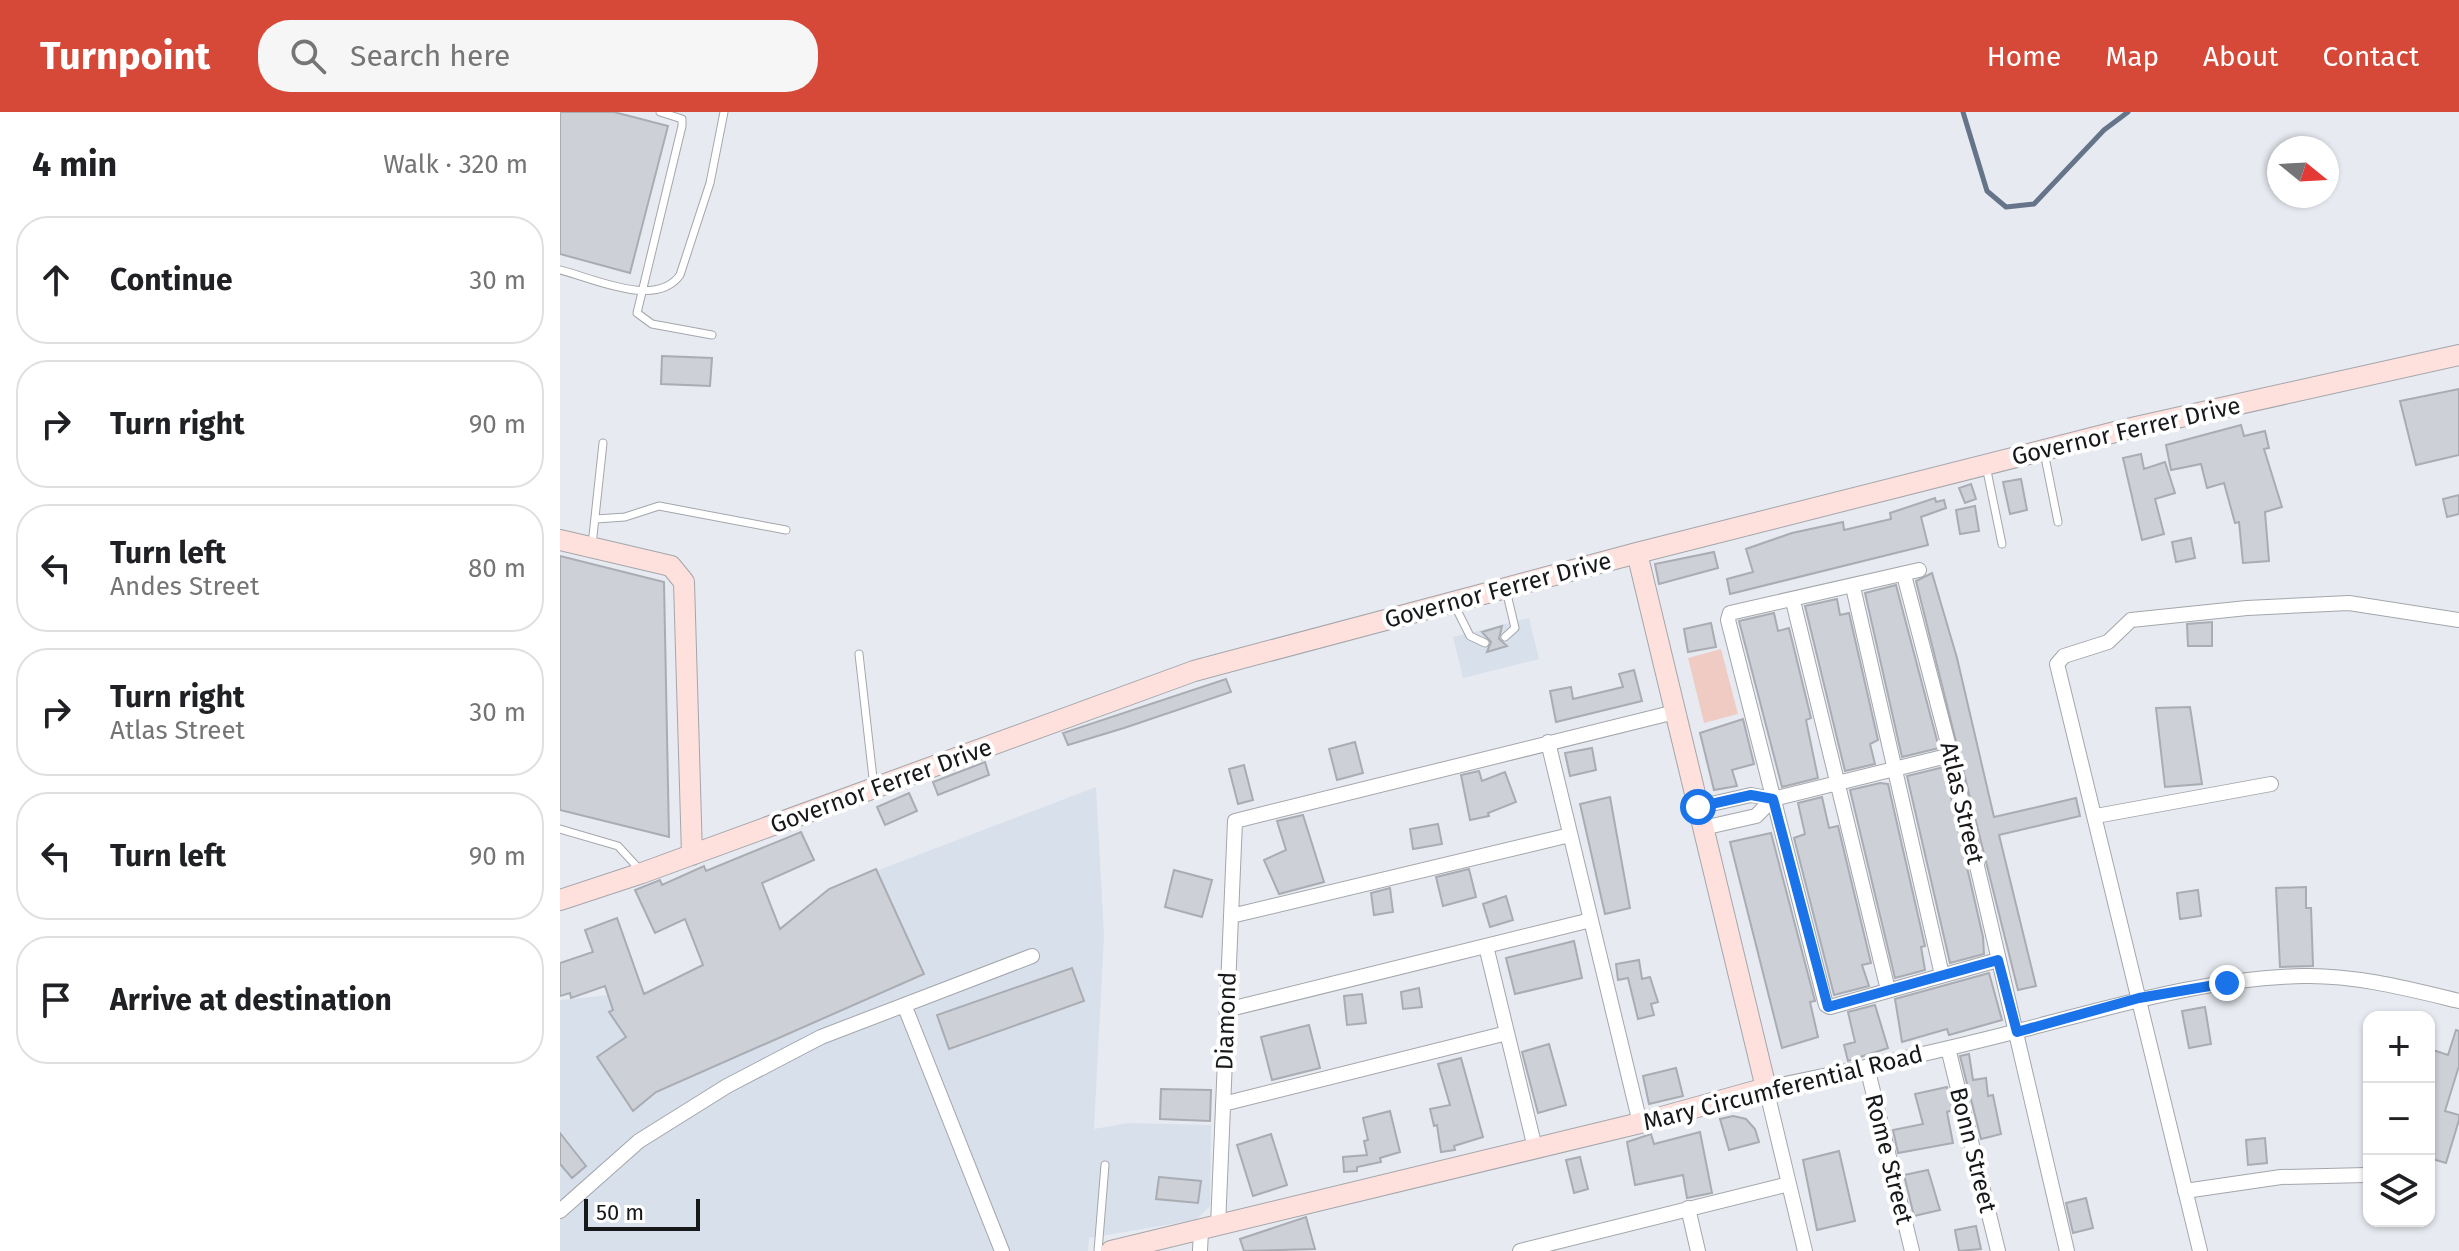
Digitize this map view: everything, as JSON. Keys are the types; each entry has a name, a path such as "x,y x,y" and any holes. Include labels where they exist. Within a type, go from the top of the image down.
{"main road":[{"name":"Governor Ferrer Drive","path":"560,900 692,855 1194,671 1986,464 2459,355"},
{"path":"560,540 671,566 684,582 692,855"},
{"path":"1637,553 1766,1088"},
{"name":"Mary Circumferential Road","path":"1111,1251 1206,1236 1766,1088"}],"street":[{"path":"1919,570 1730,613 1728,620 1825,1004 1830,1007 1998,960"},
{"name":"Atlas Street","path":"1904,575 1951,755 2067,1251"},
{"path":"1853,587 1942,975"},
{"path":"1793,601 1888,990"},
{"path":"2200,1251 2057,664 2064,656 2108,642 2131,620 2247,608 2349,603 2459,620"},
{"path":"1640,1123 1548,742 1675,712"},
{"name":"Diamond","path":"1206,1236 1223,1104 1234,827 1239,818 1548,742"},
{"path":"1698,807 1751,795 1773,799 1951,755"},
{"path":"2096,816 2271,784"},
{"path":"1703,828 1756,816 1773,799"},
{"path":"1231,916 1570,835"},
{"path":"1226,1010 1591,920"},
{"path":"1486,946 1535,1148"},
{"path":"560,1211 639,1141 727,1086 821,1037 1032,956"},
{"name":"Mary Circumferential Road","path":"1766,1088 2017,1032 2139,998 2227,983 2305,976 2365,981 2459,1001"},
{"path":"905,1007 1002,1251"},
{"path":"1223,1104 1507,1033"},
{"name":"Bonn Street","path":"1948,1048 1998,1251"},
{"name":"Rome Street","path":"1867,1067 1912,1251"},
{"path":"1766,1088 1805,1251"},
{"path":"2185,1191 2281,1177 2363,1175"},
{"path":"1520,1251 1789,1184"},
{"path":"1688,1208 1698,1251"}],"lane":[{"path":"660,112 682,119 682,126 637,313 645,321 712,335"},
{"path":"560,270 641,291 661,290 673,285 680,275 710,183 724,112"},
{"path":"591,547 603,443"},
{"path":"2043,450 2058,522"},
{"path":"1986,464 2002,544"},
{"path":"596,519 625,517 659,506 786,530"},
{"path":"1505,588 1516,622 1515,628 1505,637"},
{"path":"1453,602 1470,636 1485,643"},
{"path":"859,654 874,788"},
{"path":"560,829 618,846 642,873"},
{"path":"1098,1251 1105,1165"}],"shaded area":[{"path":"1529,618 1539,659 1463,678 1453,637"},
{"path":"1721,649 1738,714 1704,723 1688,658"},
{"path":"1096,787 1104,936 1094,1129 1128,1123 1211,1125 1210,1206 1196,1220 1089,1238 1088,1251 560,1251 560,1000 650,991 784,925 829,889"}],"building":[{"path":"560,112 614,112 668,126 630,273 560,254"},
{"path":"662,356 712,358 710,386 661,384"},
{"path":"2459,389 2459,455 2416,465 2400,401"},
{"path":"2241,425 2244,436 2265,431 2269,448 2264,449 2282,507 2265,512 2269,561 2243,563 2239,522 2235,523 2224,483 2207,488 2201,464 2171,470 2166,445"},
{"path":"2141,454 2144,469 2165,462 2175,493 2155,499 2164,534 2142,540 2123,458"},
{"path":"2021,479 2027,510 2010,514 2003,482"},
{"path":"1971,484 1976,499 1965,503 1959,488"},
{"path":"2459,495 2459,514 2447,517 2443,499"},
{"path":"1935,498 1936,502 1944,500 1946,508 1921,517 1928,545 1730,594 1727,579 1753,572 1746,549 1792,533 1843,522 1844,530 1891,519 1890,513"},
{"path":"1975,506 1979,531 1960,534 1956,510"},
{"path":"2191,538 2195,558 2176,562 2172,542"},
{"path":"1714,552 1718,568 1659,584 1655,564"},
{"path":"560,556 664,582 669,837 560,810"},
{"path":"1932,573 1957,658 1994,817 2076,798 2080,816 1999,835 2036,986 2018,990 1916,581"},
{"path":"1896,585 1939,748 1902,757 1865,593"},
{"path":"1837,599 1840,615 1849,613 1878,740 1870,744 1875,764 1845,771 1805,606"},
{"path":"1774,613 1778,631 1789,628 1811,718 1806,720 1818,778 1782,787 1739,621"},
{"path":"2212,622 2212,646 2188,646 2187,624"},
{"path":"1711,623 1716,647 1688,652 1684,629"},
{"path":"1502,626 1499,639 1507,646 1487,652 1491,642 1482,632"},
{"path":"1634,670 1642,701 1556,722 1550,691 1571,687 1573,699 1623,687 1619,674"},
{"path":"1226,679 1231,692 1124,728 1068,745 1063,733"},
{"path":"2190,707 2202,784 2165,787 2156,708"},
{"path":"1743,719 1754,764 1732,770 1737,786 1714,790 1700,733"},
{"path":"1355,742 1363,773 1337,780 1329,749"},
{"path":"1592,748 1596,770 1570,776 1565,753"},
{"path":"985,762 989,775 938,795 933,782"},
{"path":"1244,765 1253,800 1238,804 1229,769"},
{"path":"1944,767 1983,937 1984,954 1950,963 1907,776"},
{"path":"1479,771 1482,781 1505,772 1516,802 1488,813 1489,816 1470,820 1461,775"},
{"path":"1888,784 1925,946 1921,947 1925,970 1895,978 1850,790"},
{"path":"909,793 917,811 885,825 877,807"},
{"path":"1610,797 1630,908 1605,914 1580,804"},
{"path":"1822,797 1829,828 1838,826 1871,963 1862,965 1869,986 1834,995 1794,838 1805,834 1798,803"},
{"path":"1303,815 1324,882 1279,894 1264,860 1286,850 1277,821"},
{"path":"1438,824 1442,844 1413,849 1410,829"},
{"path":"801,832 814,860 762,883 780,929 829,889 876,869 924,974 656,1092 633,1111 597,1057 626,1037 609,1012 613,1010 605,986 571,998 570,993 560,996 560,963 593,952 585,930 617,918 644,994 703,965 685,919 655,933 635,890 660,880 662,885 704,866 706,871"},
{"path":"1771,833 1815,1001 1810,1002 1818,1037 1782,1048 1730,842"},
{"path":"1469,869 1476,897 1443,906 1436,877"},
{"path":"1174,870 1212,880 1202,917 1165,907"},
{"path":"2306,887 2306,908 2311,908 2313,966 2280,967 2276,888"},
{"path":"1390,888 1393,912 1374,915 1371,893"},
{"path":"2198,890 2201,916 2180,919 2177,893"},
{"path":"1506,896 1513,920 1490,927 1483,904"},
{"path":"1574,941 1582,978 1515,994 1506,958"},
{"path":"1639,960 1642,979 1650,977 1658,1002 1651,1004 1654,1015 1638,1019 1628,978 1618,980 1616,964"},
{"path":"1072,968 1084,1001 949,1049 937,1015"},
{"path":"1989,973 2002,1020 1949,1035 1947,1029 1902,1042 1895,999"},
{"path":"1419,988 1422,1007 1403,1009 1401,992"},
{"path":"1362,994 1366,1023 1347,1025 1344,996"},
{"path":"1875,1005 1888,1048 1848,1061 1844,1045 1855,1042 1848,1012"},
{"path":"2205,1007 2211,1044 2189,1048 2182,1011"},
{"path":"1309,1025 1320,1068 1272,1080 1261,1037"},
{"path":"2456,1030 2459,1031 2459,1066 2445,1111 2459,1115 2459,1120 2446,1163 2435,1160 2435,1051 2448,1055"},
{"path":"1549,1044 1566,1105 1538,1113 1522,1052"},
{"path":"1969,1054 1973,1080 1986,1078 1988,1096 1993,1095 2001,1134 1981,1139 1960,1056"},
{"path":"1461,1058 1483,1137 1454,1146 1455,1150 1441,1152 1437,1125 1434,1126 1430,1109 1450,1105 1438,1064"},
{"path":"1676,1068 1683,1096 1649,1104 1643,1076"},
{"path":"1947,1087 1953,1110 1947,1112 1953,1143 1898,1153 1893,1130 1923,1124 1915,1094"},
{"path":"1161,1089 1211,1090 1210,1121 1160,1119"},
{"path":"1390,1111 1400,1152 1380,1158 1381,1162 1357,1167 1357,1171 1344,1172 1343,1157 1367,1155 1364,1141 1368,1140 1363,1118"},
{"path":"1733,1116 1746,1119 1755,1129 1759,1142 1729,1150 1720,1119"},
{"path":"1700,1132 1712,1193 1687,1198 1683,1175 1635,1185 1627,1142 1651,1134 1654,1144"},
{"path":"560,1133 586,1166 572,1178 560,1164"},
{"path":"1271,1134 1287,1185 1253,1196 1237,1145"},
{"path":"2265,1138 2267,1163 2248,1165 2246,1140"},
{"path":"1839,1151 1855,1221 1817,1230 1803,1160"},
{"path":"1580,1157 1588,1189 1574,1193 1566,1160"},
{"path":"1928,1170 1940,1210 1914,1216 1904,1175"},
{"path":"1159,1177 1201,1181 1198,1203 1156,1199"},
{"path":"2086,1198 2093,1228 2073,1233 2066,1203"},
{"path":"1306,1217 1315,1249 1244,1251 1240,1239"},
{"path":"1976,1226 1981,1249 1959,1251 1955,1230"}],"waterway":[{"path":"1963,112 1987,191 2006,207 2034,204 2104,130 2128,112"}],"route":[{"path":"1698,807 1751,795 1773,799 1828,1007 1998,960 2017,1032 2139,998 2227,983"}]}
